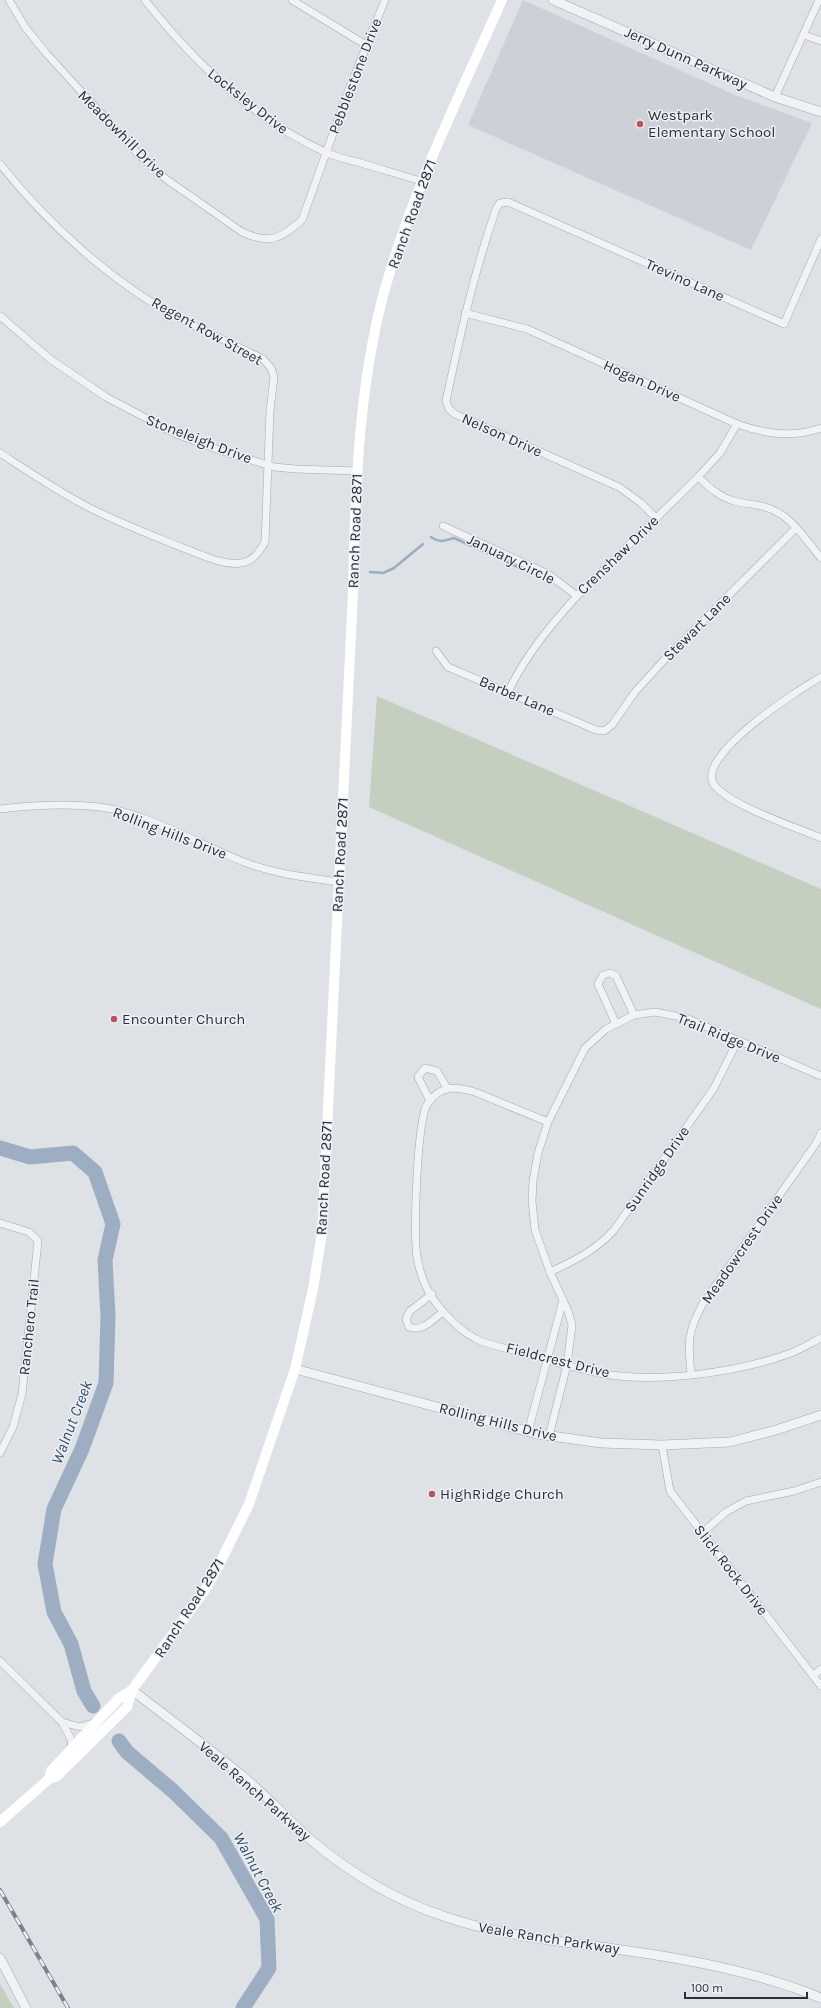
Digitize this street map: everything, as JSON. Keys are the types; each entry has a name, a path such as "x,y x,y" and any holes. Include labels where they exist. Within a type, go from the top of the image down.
{"main road":[{"name":"Ranch Road 2871","path":"0,1822 49,1779 57,1776 127,1707 132,1690 205,1590 249,1504 295,1369 313,1289 322,1233 358,471 364,396 383,298 421,181 502,0"},
{"name":"Ranch Road 2871","path":"49,1779 51,1771 72,1751 118,1699 132,1690"}],"street":[{"name":"Meadowhill Drive","path":"9,0 25,27 46,53 139,155 166,179 242,232 255,238 268,240 285,234 302,220 326,153"},
{"name":"Locksley Drive","path":"145,0 165,25 202,65 253,109 294,136 326,153 421,181"},
{"path":"292,0 366,45"},
{"name":"Pebblestone Drive","path":"326,153 366,45 385,0"},
{"name":"Jerry Dunn Parkway","path":"553,0 775,97 821,112"},
{"path":"775,97 819,0"},
{"path":"804,35 821,41"},
{"name":"Regent Row Street","path":"0,164 32,203 59,230 129,287 178,317 263,359 271,368 274,377 270,411 265,542 258,554 249,561 231,563 199,554 126,526 50,486 0,453"},
{"name":"Trevino Lane","path":"500,203 508,202 784,324 821,239"},
{"name":"Nelson Drive","path":"500,203 496,208 480,255 465,313 446,401 449,409 455,414 619,487 640,503 656,518"},
{"name":"Hogan Drive","path":"465,313 527,328 737,424 763,433 790,435 821,428"},
{"name":"Stoneleigh Drive","path":"0,316 50,359 106,398 132,413 176,434 268,465 296,469 358,471"},
{"name":"Crenshaw Drive","path":"508,692 519,668 537,642 576,596 698,477 720,453 737,424"},
{"path":"698,477 718,495 733,501 759,505 779,512 796,528 821,558"},
{"name":"January Circle","path":"443,526 548,574 576,596"},
{"name":"Stewart Lane","path":"604,731 612,725 635,692 665,659 796,528"},
{"name":"Barber Lane","path":"436,651 448,667 596,730 604,731"},
{"path":"821,677 802,687 766,712 745,730 725,750 715,766 712,778 714,786 733,801 821,838"},
{"name":"Rolling Hills Drive","path":"0,808 38,804 101,808 134,816 244,862 278,872 338,882"},
{"path":"616,1024 599,988 599,980 603,975 610,973 616,976 634,1015"},
{"name":"Trail Ridge Drive","path":"549,1436 566,1365 572,1326 535,1230 532,1201 538,1153 548,1122 585,1048 606,1029 634,1015 655,1012 686,1018 821,1076"},
{"name":"Sunridge Drive","path":"550,1272 579,1258 602,1243 614,1230 714,1088 738,1040"},
{"path":"430,1101 418,1077 425,1068 437,1071 447,1088 463,1088 475,1092 548,1122"},
{"name":"Fieldcrest Drive","path":"447,1088 430,1101 424,1110 422,1119 415,1233 417,1257 424,1281 443,1312 454,1323 476,1339 546,1360 599,1373 638,1378 731,1369 784,1355 821,1338"},
{"name":"Meadowcrest Drive","path":"691,1374 688,1341 692,1325 702,1305 821,1133"},
{"name":"Ranchero Trail","path":"0,1223 29,1232 38,1241 22,1394 13,1427 0,1453"},
{"path":"432,1294 410,1311 406,1319 408,1327 416,1329 421,1328 443,1312"},
{"path":"528,1432 563,1300"},
{"name":"Rolling Hills Drive","path":"295,1369 528,1432 601,1443 662,1445 730,1442 776,1430 821,1415"},
{"name":"Slick Rock Drive","path":"662,1445 670,1491 821,1686"},
{"path":"702,1533 726,1512 746,1501 821,1484"},
{"path":"0,1662 62,1722 71,1739 72,1751"},
{"path":"813,1676 821,1670"},
{"name":"Veale Ranch Parkway","path":"132,1690 240,1774 312,1840 348,1868 391,1893 417,1905 444,1916 487,1930 552,1942 630,1951 716,1966 797,1988 821,1998"},
{"path":"62,1722 80,1727 99,1721"},
{"path":"0,1958 26,2008"}],"shaded area":[{"name":"Westpark Elementary School","path":"523,0 733,94 812,123 751,250 468,125"}],"green space":[{"path":"377,696 821,889 821,1009 369,807"},
{"path":"0,1984 14,2008 0,2008"}],"waterway":[{"path":"431,537 442,541 454,538 531,574"},
{"path":"370,572 383,573 394,568 423,544"},
{"name":"Walnut Creek","path":"0,1148 30,1157 73,1153 95,1172 113,1224 105,1260 108,1316 106,1383 82,1449 54,1509 45,1564 54,1612 71,1644 84,1691 93,1706"},
{"name":"Walnut Creek","path":"119,1741 127,1752 173,1791 221,1838 267,1919 269,1968 243,2008"}],"railway":[{"path":"0,1890 68,2008"}],"place":[{"name":"Westpark Elementary School","path":"640,124"},
{"name":"Encounter Church","path":"114,1019"},
{"name":"HighRidge Church","path":"432,1494"}]}
